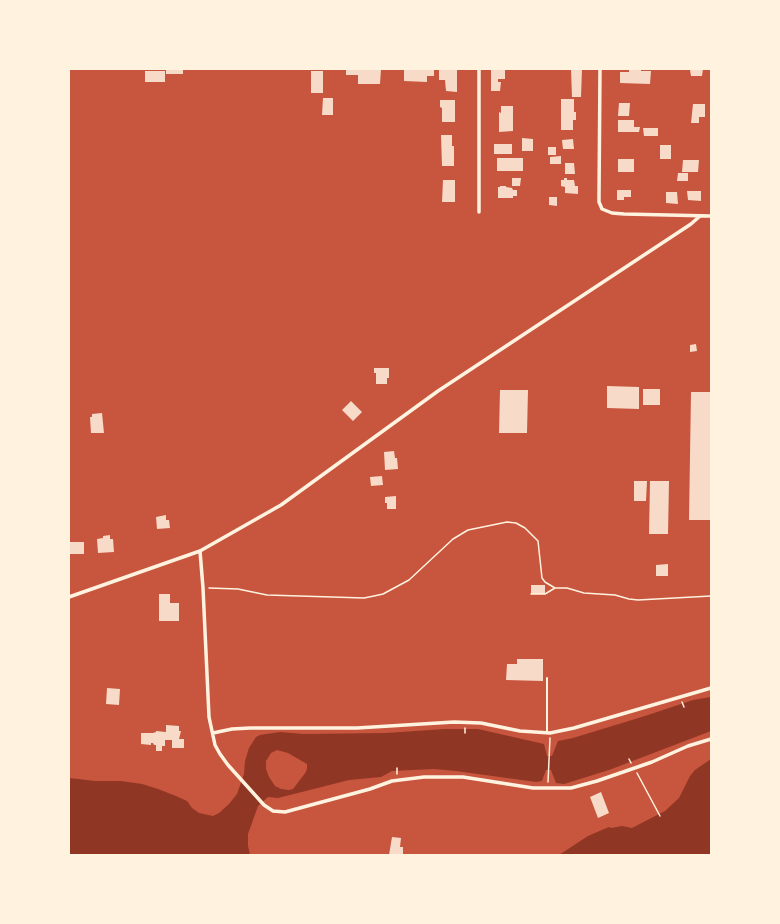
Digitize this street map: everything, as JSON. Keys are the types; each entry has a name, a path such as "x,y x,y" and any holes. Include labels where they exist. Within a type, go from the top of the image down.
{"street":[{"path":"478,69 479,212"},
{"path":"600,69 599,202 602,209 624,214 711,216"},
{"path":"69,597 200,551 281,505 438,391 691,224 700,216"},
{"path":"200,551 204,588 209,717 215,745 220,754 236,774 264,805 274,811 285,812 370,789 392,781 424,777 463,777 534,788 571,788 635,768 688,746 711,739"},
{"path":"213,733 232,729 250,728 357,728 454,722 481,723 520,731 548,734 574,728 711,688"}],"lane":[{"path":"547,678 548,734"}],"path":[{"path":"204,588 238,589 268,595 364,598 374,596 383,594 409,580 450,542 468,530 507,522 516,523 525,528 538,541 542,578 545,582 555,588 567,588 584,593 605,594 638,600 711,596"},
{"path":"531,594 545,594 555,588"},
{"path":"548,734 550,756 548,788"},
{"path":"635,768 660,816"}],"shaded area":[{"path":"711,697 711,731 609,770 564,784 556,783 551,770 546,770 542,781 536,782 434,769 392,771 381,777 349,780 278,798 268,797 258,806 248,834 250,855 69,855 69,778 95,781 121,781 142,784 176,796 187,801 192,808 199,813 213,816 229,804 237,794 244,774 245,761 249,748 256,737 260,735 280,732 304,734 386,733 445,729 478,729 544,744 547,756 552,756 558,741 573,738 693,700","holes":["277,750 288,753 307,764 306,772 293,789 289,790 281,789 275,786 266,769 266,761 271,753"]},
{"path":"711,759 711,855 559,855 588,836 609,827 622,826 632,828 665,811 679,798 690,776 695,770"}],"building":[{"path":"166,69 183,69 183,74 166,74"},
{"path":"346,69 381,69 380,84 358,84 358,75 346,75"},
{"path":"404,69 434,69 434,76 427,76 427,82 404,81"},
{"path":"439,69 457,69 457,92 446,91 445,80 439,80"},
{"path":"491,69 505,69 505,79 498,79 498,82 501,82 500,91 491,91"},
{"path":"571,69 582,69 581,97 572,97"},
{"path":"629,69 651,71 650,84 620,83 620,72 629,72"},
{"path":"703,69 702,76 691,76 690,70"},
{"path":"145,71 165,71 165,82 145,82"},
{"path":"311,71 323,71 323,93 311,93"},
{"path":"323,98 333,98 333,115 322,115"},
{"path":"561,99 574,99 574,112 576,112 576,120 573,120 573,130 561,130"},
{"path":"440,100 455,100 455,122 442,122 442,108 440,107"},
{"path":"619,103 630,103 629,116 618,116"},
{"path":"693,104 705,104 705,117 699,117 699,123 691,123"},
{"path":"501,106 513,106 513,131 499,132 499,112 501,113"},
{"path":"618,120 634,120 634,127 640,127 639,132 618,132"},
{"path":"643,128 658,128 658,136 644,136"},
{"path":"441,135 452,135 452,146 454,146 454,166 442,166"},
{"path":"522,138 533,139 533,151 522,151"},
{"path":"573,139 574,149 563,149 562,140"},
{"path":"494,144 512,144 512,154 494,154"},
{"path":"660,145 671,145 671,159 660,159"},
{"path":"548,147 556,147 556,155 548,155"},
{"path":"561,156 561,164 550,164 550,157"},
{"path":"497,158 523,158 523,171 497,171"},
{"path":"618,159 634,159 634,172 618,172"},
{"path":"683,160 699,160 698,172 682,172"},
{"path":"565,163 574,163 575,174 565,174"},
{"path":"678,173 688,173 688,181 677,181"},
{"path":"512,178 521,178 520,186 512,186"},
{"path":"564,178 567,178 567,180 574,180 575,186 578,186 578,194 565,193 565,187 561,186 561,180 564,180"},
{"path":"443,180 455,180 455,202 442,202"},
{"path":"506,186 512,188 513,190 517,190 517,196 513,196 513,198 498,198 498,187"},
{"path":"617,190 631,190 631,197 624,197 624,200 617,200"},
{"path":"687,191 701,191 701,201 688,200"},
{"path":"666,192 677,192 678,204 666,203"},
{"path":"549,197 557,197 557,206 549,205"},
{"path":"696,344 697,351 690,352 690,345"},
{"path":"374,368 389,368 389,378 387,378 387,384 376,384 376,373 374,373"},
{"path":"607,386 639,387 639,409 607,408"},
{"path":"643,389 660,389 660,405 643,405"},
{"path":"500,390 528,390 527,433 499,433"},
{"path":"691,392 711,392 711,520 689,520"},
{"path":"351,401 362,412 353,421 342,410"},
{"path":"102,413 104,433 91,433 90,417 92,417 92,414"},
{"path":"394,451 395,458 397,458 398,469 385,470 384,452"},
{"path":"382,476 383,485 371,486 370,477"},
{"path":"634,481 647,481 646,501 634,501"},
{"path":"650,481 669,481 668,534 649,534"},
{"path":"396,496 396,509 387,509 385,497"},
{"path":"166,515 166,520 169,520 170,528 157,529 156,517"},
{"path":"110,535 110,539 113,539 114,552 98,553 97,539"},
{"path":"69,542 84,542 84,554 69,554"},
{"path":"668,564 668,576 656,576 656,565"},
{"path":"531,585 545,585 545,594 531,594"},
{"path":"159,594 170,594 170,603 179,603 179,621 159,621"},
{"path":"517,659 543,659 543,681 506,680 507,664 517,664"},
{"path":"107,688 120,689 119,705 106,704"},
{"path":"166,725 179,726 179,731 181,731 179,739 184,739 184,748 172,748 172,740 165,740 165,746 162,746 162,751 156,751 156,745 153,743 151,743 151,745 141,744 141,733 153,733 156,731 166,732"},
{"path":"601,792 609,813 598,818 590,797"},
{"path":"392,837 401,838 400,847 403,847 403,855 389,855"}]}
